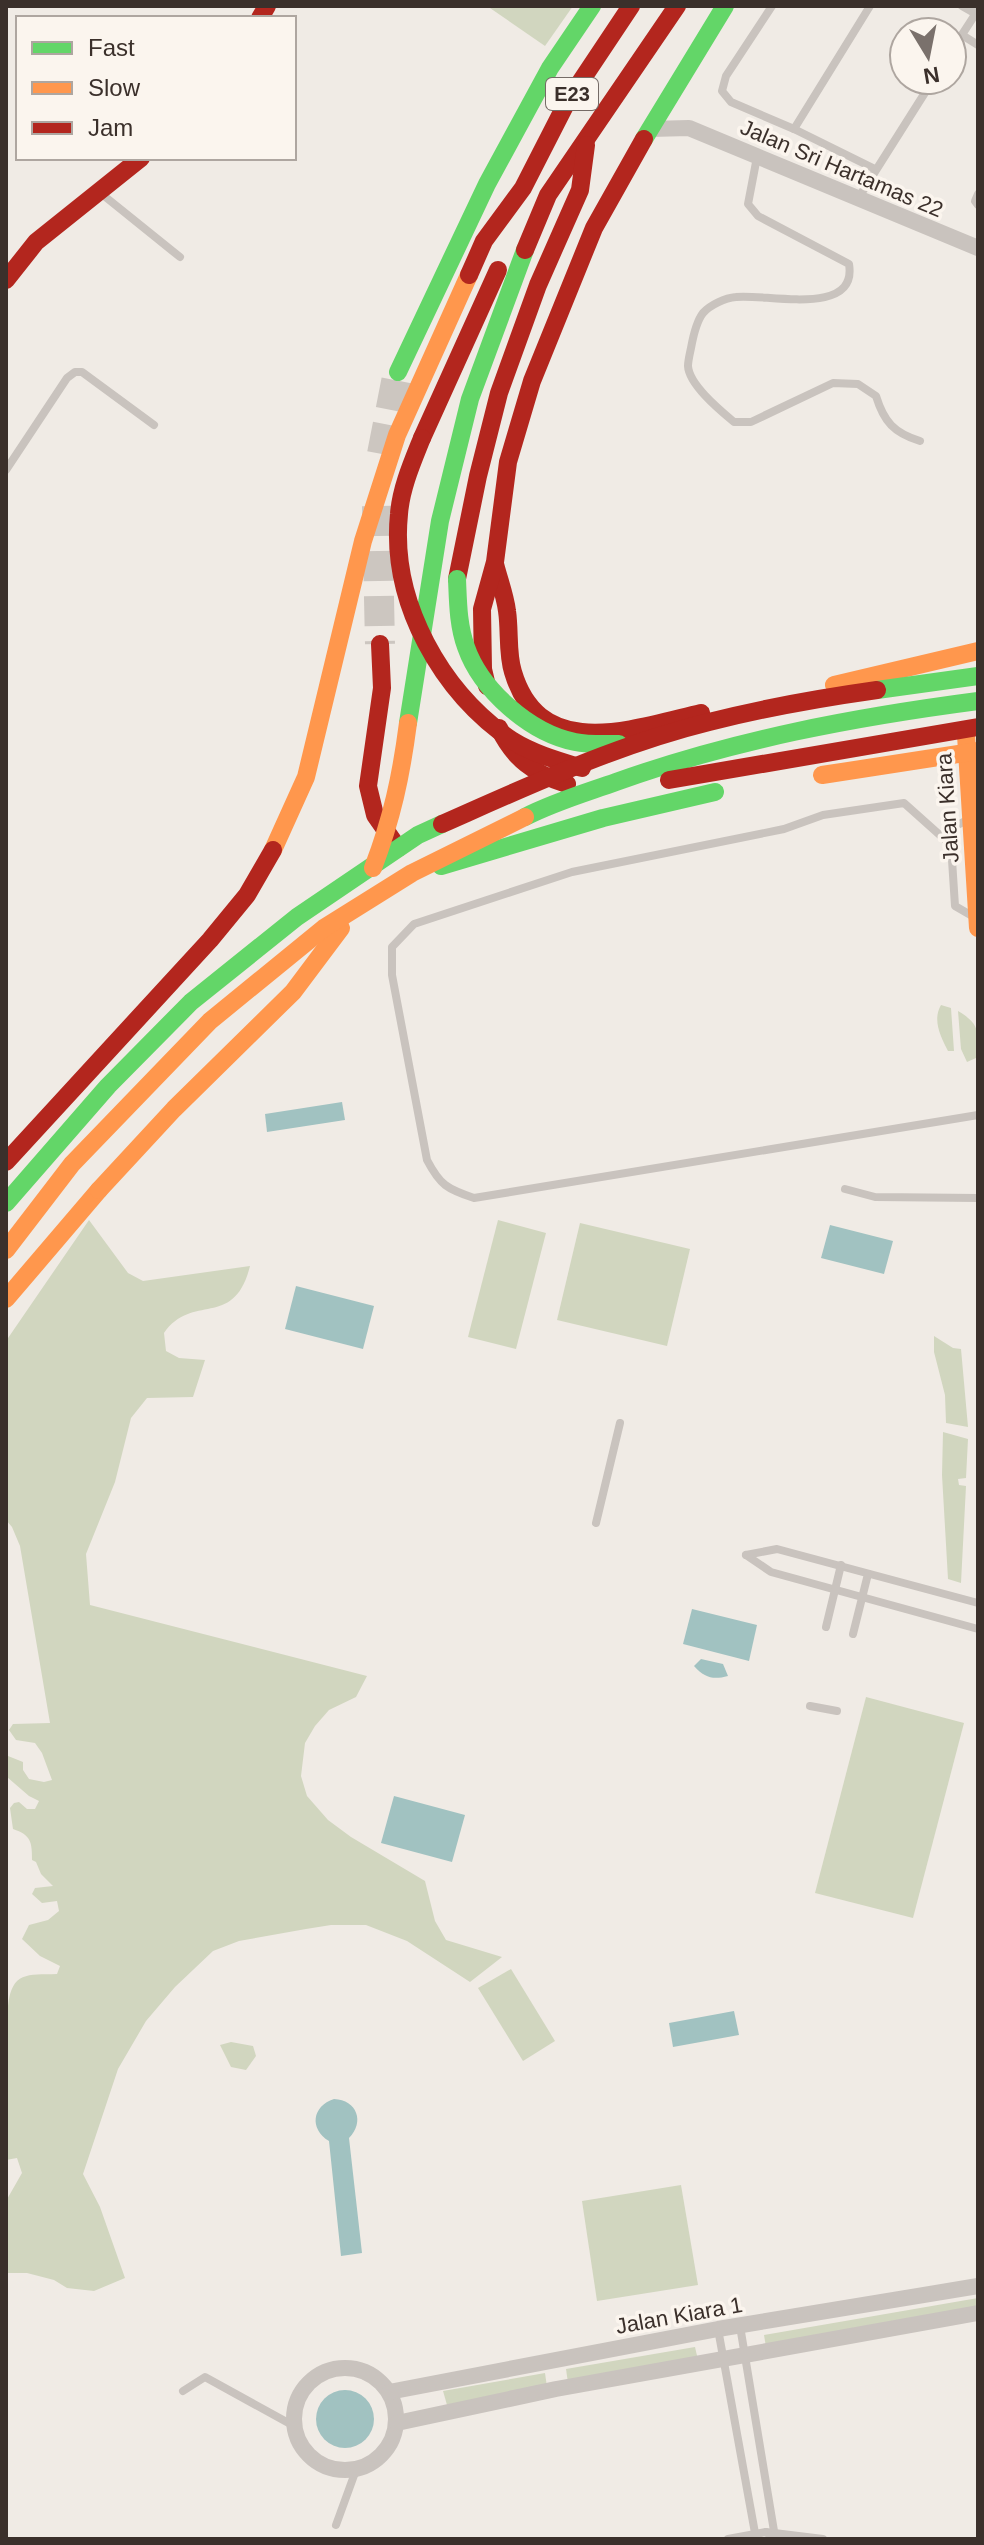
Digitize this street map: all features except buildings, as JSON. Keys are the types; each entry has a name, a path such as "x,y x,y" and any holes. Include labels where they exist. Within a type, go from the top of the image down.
{"main road":[{"path":"398,372 487,184 550,68 592,6"},
{"name":"E23","path":"523,188 567,102 631,6"},
{"name":"E23","path":"587,139 677,6"},
{"path":"725,6 676,83 594,228 532,381 508,462 495,562 482,609 483,669 492,712 502,737 525,766 554,781 575,785 598,782 657,758 768,728 973,681"},
{"path":"587,139 580,190 538,285 499,393 457,579 458,619 468,653 495,694 542,729 573,741 616,745 676,737 872,687 978,668"},
{"path":"6,1299 99,1190 174,1109 293,992 336,937 367,882 391,821 440,521 470,399 513,278 548,195 587,139"},
{"path":"6,280 36,242 139,160"},
{"path":"523,188 509,239 407,477 398,524 403,573 416,624 438,669 460,697 516,742 543,755 595,773 641,780 675,781 973,718"},
{"path":"6,1162 210,940 247,895 274,849 306,777 363,541 397,435 484,241 523,188"},
{"path":"6,253 36,242"},
{"path":"495,562 506,609 512,671 518,688 528,709 544,723 566,731 587,734 616,731 818,689 978,651"},
{"path":"380,644 382,688 368,786 375,815 396,847 421,864 440,867 603,818 723,791"},
{"path":"6,1203 108,1086 191,1002 297,917 418,835 582,764 707,722 816,699 973,681"},
{"name":"Jalan Kiara","path":"973,681 972,817 978,928"},
{"path":"6,1250 72,1164 210,1021 324,928 412,873 545,807 663,765 774,736 862,718 978,701"},
{"path":"494,852 579,808 637,787 759,752 856,728 973,718"},
{"path":"804,778 978,751"}],"street":[{"path":"676,83 677,103 689,128"},
{"name":"Jalan Sri Hartamas 22","path":"650,129 689,128 978,248"},
{"name":"Jalan Kiara 1","path":"389,2392 718,2329 978,2286"},
{"path":"397,2423 724,2357 978,2313"},
{"path":"348,2368 364,2371 389,2392 397,2423 393,2439 372,2464 356,2470 339,2471 323,2466 309,2456 299,2442 294,2413 302,2391 320,2374 348,2368"}],"lane":[{"path":"772,6 726,76 722,91 731,102 875,169"},
{"path":"794,129 870,6"},
{"path":"962,6 977,12"},
{"path":"859,197 923,96"},
{"path":"757,156 748,204 758,216 849,264 849,280 842,291 826,297 735,297 712,306 702,315 694,335 688,368 692,377 709,401 734,422 751,422 833,383 858,384 876,396 882,416 902,435 920,441"},
{"path":"100,191 180,257"},
{"path":"978,194 975,201 978,205"},
{"path":"6,470 67,378 75,372 82,372 154,425"},
{"path":"951,845 904,803 823,815 784,829 572,872 414,924 392,947 392,975 427,1160 438,1181 452,1191 474,1198 978,1115"},
{"path":"972,817 950,829 955,906 978,920"},
{"path":"845,1189 886,1198 978,1198"},
{"path":"596,1523 620,1423"},
{"path":"978,1603 777,1549 746,1555 771,1572 978,1629"},
{"path":"826,1627 841,1565"},
{"path":"853,1634 868,1574"},
{"path":"810,1706 837,1711"},
{"path":"740,2326 772,2534"},
{"path":"718,2329 755,2533"},
{"path":"183,2391 205,2377 294,2426"},
{"path":"336,2525 356,2470"},
{"path":"728,2539 755,2533 823,2539"}],"green space":[{"path":"487,6 573,6 545,46"},
{"path":"941,1005 951,1008 954,1051 948,1051 938,1028 937,1017"},
{"path":"958,1011 971,1021 977,1031 976,1058 967,1062 961,1049"},
{"path":"89,1220 128,1273 143,1281 250,1266 243,1286 234,1298 223,1305 187,1314 164,1333 166,1351 179,1358 205,1360 193,1397 147,1398 131,1418 115,1482 86,1554 90,1605 367,1676 356,1697 329,1710 305,1743 301,1776 307,1796 328,1820 351,1837 425,1881 435,1921 446,1940 502,1957 470,1982 407,1941 366,1925 306,1929 239,1941 213,1951 175,1987 146,2021 118,2069 83,2174 100,2207 125,2278 94,2291 67,2288 54,2280 27,2273 6,2273 6,2201 22,2173 17,2158 6,2160 6,2006 17,1981 29,1975 57,1974 60,1966 40,1956 22,1939 29,1925 48,1920 59,1911 57,1901 42,1903 32,1894 35,1888 53,1886 32,1860 29,1840 13,1829 10,1808 14,1803 35,1809 39,1801 7,1777 8,1756 23,1762 23,1770 29,1779 52,1780 35,1743 16,1740 9,1730 13,1724 50,1723 20,1546 6,1520 6,1341"},
{"path":"498,1220 546,1233 516,1349 468,1337"},
{"path":"580,1223 690,1249 667,1346 557,1320"},
{"path":"934,1336 953,1348 961,1349 968,1427 946,1423 945,1395 934,1352"},
{"path":"943,1432 968,1439 966,1478 958,1479 959,1485 966,1486 961,1583 948,1579 942,1475"},
{"path":"866,1697 964,1723 913,1918 815,1893"},
{"path":"511,1969 555,2041 523,2061 478,1988"},
{"path":"231,2042 253,2046 256,2056 246,2070 231,2067 220,2045"},
{"path":"681,2185 698,2285 597,2301 582,2201"},
{"path":"978,2298 978,2308 766,2347 764,2335"},
{"path":"695,2347 698,2360 568,2383 566,2369"},
{"path":"545,2373 547,2387 447,2405 443,2391"}],"water":[{"path":"342,1102 345,1120 267,1132 265,1114"},
{"path":"830,1225 893,1241 884,1274 821,1258"},
{"path":"296,1286 374,1306 363,1349 285,1329"},
{"path":"692,1609 757,1625 749,1661 683,1644"},
{"path":"701,1659 723,1664 728,1676 714,1678 702,1673 694,1666"},
{"path":"394,1796 465,1815 452,1862 381,1843"},
{"path":"734,2011 739,2035 673,2047 669,2023"},
{"path":"334,2099 348,2103 357,2119 349,2138 362,2253 341,2256 329,2141 316,2124 317,2112"},
{"path":"345,2390 366,2398 374,2419 366,2440 345,2448 324,2440 316,2419 324,2398"}],"tunnel":[{"path":"382,454 398,372"},
{"path":"377,506 380,644"}],"traffic: fast":[{"path":"398,372 487,184 550,68 592,6"},
{"path":"644,139 725,6"},
{"path":"408,723 440,521 470,399 525,250"},
{"path":"457,579 463,639 473,663 495,694 525,719 558,737 586,744 619,744"},
{"path":"877,690 978,676"},
{"path":"525,817 660,767 750,742 886,714 978,701"},
{"path":"441,866 603,818 715,792"},
{"path":"6,1203 108,1086 191,1002 297,917 418,835 442,824"}],"traffic: slow":[{"path":"273,850 306,777 363,541 397,435 469,275"},
{"path":"834,685 978,651"},
{"path":"373,868 395,797 408,723"},
{"path":"966,735 978,928"},
{"path":"822,775 978,751"},
{"path":"6,1250 72,1164 210,1021 324,928 412,873 525,817"},
{"path":"99,1190 174,1109 293,992 341,928"},
{"path":"6,1299 99,1190"}],"traffic: jam":[{"path":"261,16 267,6"},
{"path":"469,275 484,241 523,188 567,102 631,6"},
{"path":"525,250 548,195 677,6"},
{"path":"487,686 483,669 482,609 495,562 508,462 532,381 594,228 644,139"},
{"path":"457,579 499,393 538,285 580,190 586,145"},
{"path":"6,280 36,242 138,160"},
{"path":"422,438 498,270"},
{"path":"422,438 402,495 398,547 412,612 426,643 443,672 487,721 521,746 582,768"},
{"path":"495,564 506,605 513,672 526,701 544,719 566,729 592,733 647,726 701,713"},
{"path":"380,644 382,688 368,786 375,815 398,848"},
{"path":"442,824 573,767 674,731 771,708 877,690"},
{"path":"669,780 978,727"},
{"path":"499,728 511,748 526,764 545,776 567,784"},
{"path":"6,1162 210,940 247,895 273,850"}]}
